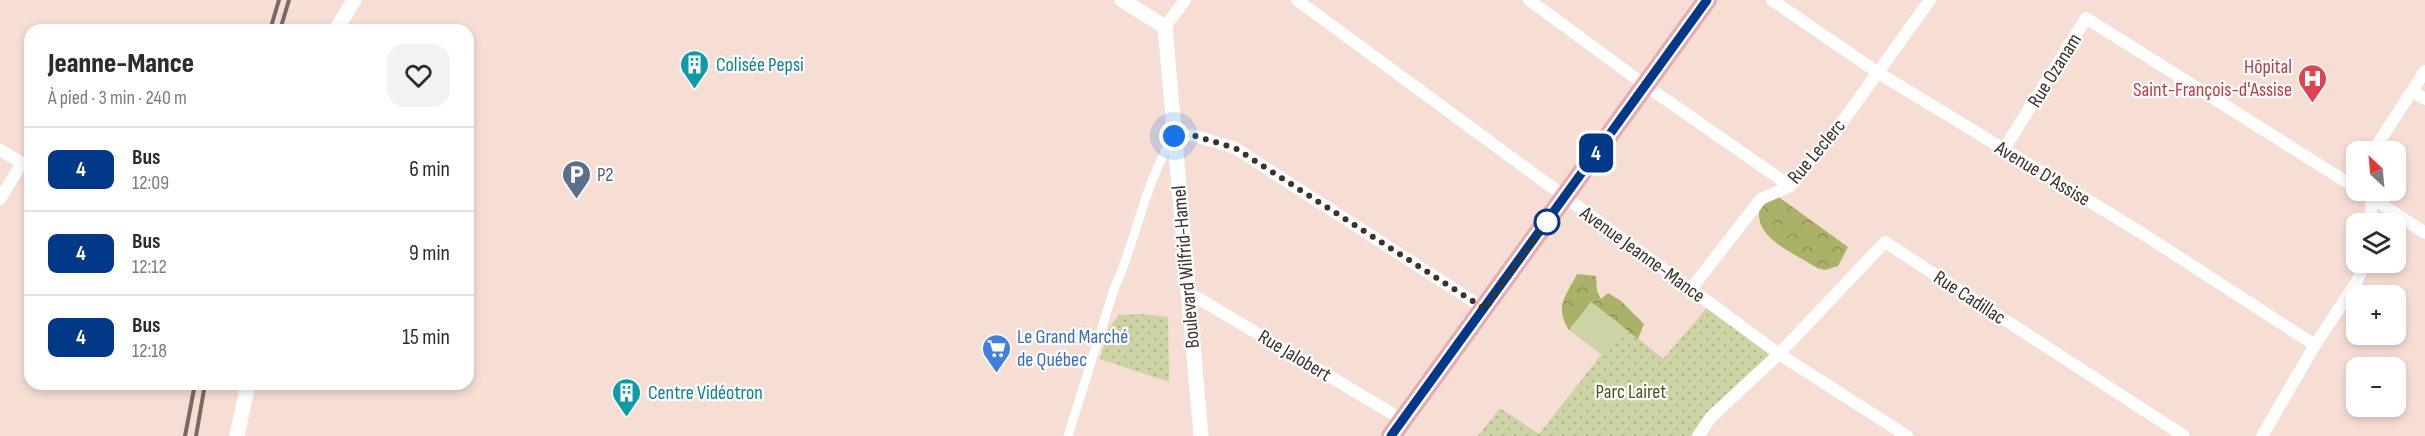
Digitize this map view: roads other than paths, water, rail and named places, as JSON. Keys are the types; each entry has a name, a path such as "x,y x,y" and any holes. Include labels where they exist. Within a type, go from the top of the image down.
{"main road":[{"path":"1397,428 1707,0"}],"street":[{"path":"340,24 354,0"},
{"path":"1122,0 1165,27 1185,0"},
{"name":"Avenue Jeanne-Mance","path":"1297,0 1779,354 1907,436"},
{"path":"1529,0 1645,86 1790,186"},
{"name":"Avenue D'Assise","path":"1772,0 1877,72 2140,232 2315,345"},
{"name":"Rue Leclerc","path":"1691,289 1761,199 1790,186 1834,132 1930,0"},
{"name":"Rue Ozanam","path":"2004,149 2086,18 2346,181"},
{"name":"Boulevard Wilfrid-Hamel","path":"1165,27 1186,291 1201,436"},
{"path":"2381,141 2425,71"},
{"path":"2412,91 2425,99"},
{"path":"1068,436 1113,289 1123,268 1157,163 1174,136 1192,135 1235,148 1485,309"},
{"path":"0,150 22,163 0,199"},
{"name":"Rue Ozanam","path":"2382,201 2425,233"},
{"name":"Rue Cadillac","path":"1779,354 1886,242 2184,436"},
{"path":"2262,436 2360,273"},
{"name":"Rue Jalobert","path":"1186,291 1397,428"},
{"path":"1698,436 1726,402 1779,354"},
{"path":"237,436 247,390"}],"railway":[{"path":"272,24 279,0"},
{"path":"282,24 289,0"},
{"path":"185,436 194,390"},
{"path":"196,436 204,390"}],"place":[{"name":"Colisée Pepsi","path":"695,90"},
{"name":"Hôpital Saint-François-d'Assise","path":"2313,104"},
{"name":"P2","path":"576,200"},
{"name":"Le Grand Marché de Québec","path":"996,374"},
{"name":"Centre Vidéotron","path":"627,418"}],"park label":[{"name":"Parc Lairet","path":"1631,391"}]}
